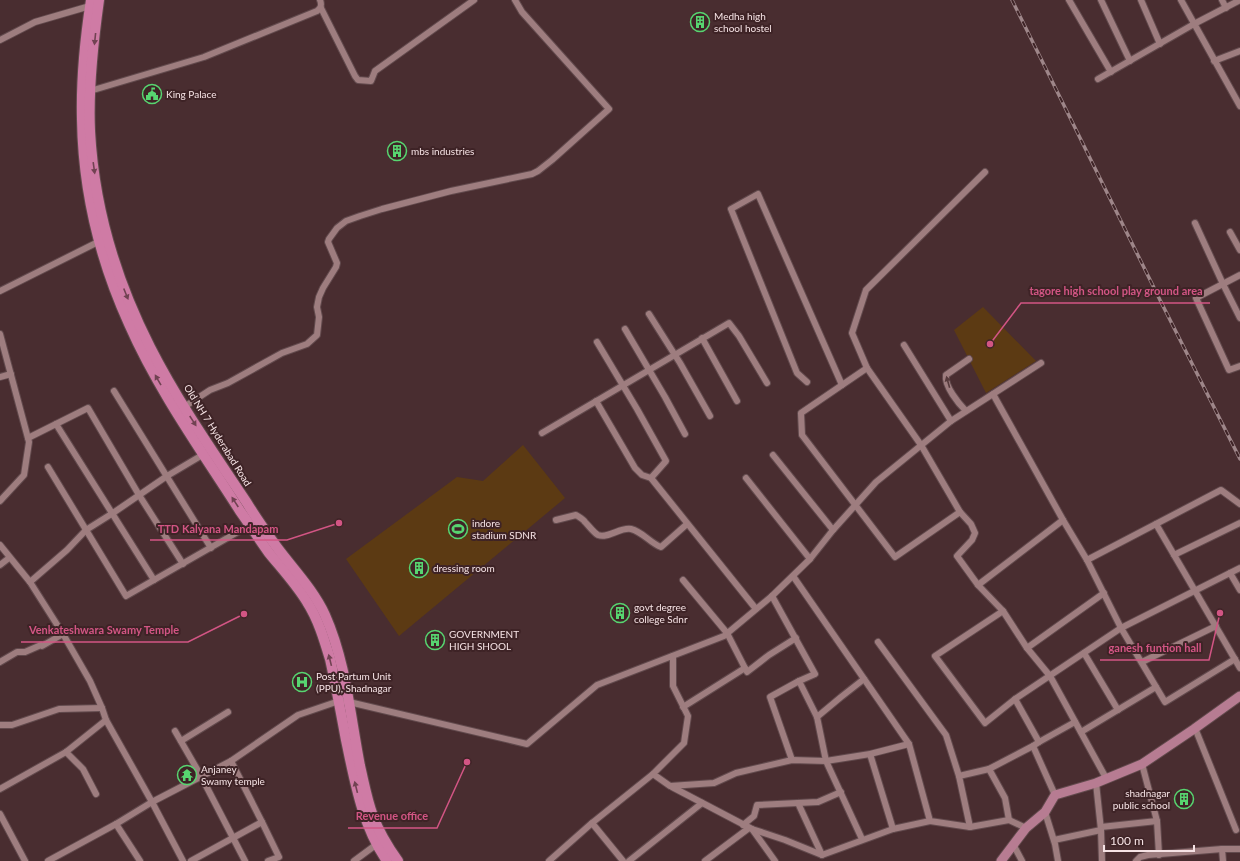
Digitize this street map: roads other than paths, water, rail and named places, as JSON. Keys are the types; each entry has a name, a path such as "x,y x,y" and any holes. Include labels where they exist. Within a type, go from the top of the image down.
{"main road":[{"name":"Old NH 7 Hyderabad Road","path":"99,0 90,91 90,132 103,240 151,349 184,407 266,532 309,588 325,615 339,655 355,782 360,806 377,844 387,861"},
{"name":"Old NH 7 Hyderabad Road","path":"90,3 82,76 84,160 90,202 103,240 114,286 128,324 157,379 250,525 306,601 317,620 344,701 373,815 381,834 398,861"},
{"path":"1002,861 1026,828 1045,812 1055,795 1096,783 1142,764 1240,696"}],"street":[{"path":"320,0 322,3 321,8 355,76 358,80 371,81 375,71 474,0"},
{"path":"184,407 210,390 228,383 282,353 307,344 317,335 317,307 319,297 337,263 328,242 337,228 346,221 382,209 438,194 532,174 552,160 609,109 522,12 515,0"},
{"path":"1069,0 1110,72"},
{"path":"1101,0 1130,61"},
{"path":"1141,0 1160,44"},
{"path":"1181,0 1240,106"},
{"path":"1222,0 1226,8"},
{"path":"1098,79 1194,24 1240,0"},
{"path":"0,40 35,22 90,3"},
{"path":"90,91 204,57 310,14 321,8"},
{"path":"1214,61 1240,51"},
{"path":"985,172 866,290 852,333 867,368 921,445 960,512 971,524 975,533 972,540 958,556 978,585 1003,611 1027,648 1050,676 1106,778"},
{"path":"807,382 797,373 731,208 758,194 842,385"},
{"path":"1195,222 1240,318"},
{"path":"1230,232 1240,250"},
{"path":"0,291 103,240"},
{"path":"1240,275 1196,298 1229,370 1240,366"},
{"path":"649,314 710,416"},
{"path":"542,433 729,322 767,383"},
{"path":"625,329 685,434"},
{"path":"0,334 29,442 24,475 0,502"},
{"path":"702,338 737,401"},
{"path":"597,342 666,461 651,478"},
{"path":"904,345 951,420"},
{"path":"966,411 960,405 945,379 946,375 969,359"},
{"path":"48,861 116,824 152,802 231,760 298,714 344,701 527,744 597,684 724,636 772,596 810,559 854,505 876,482 951,420 1041,363"},
{"path":"867,368 801,413 802,435 894,557 960,512"},
{"path":"0,377 11,374"},
{"path":"114,391 211,548"},
{"path":"993,394 1062,520 1087,560 1121,628 1165,702 1240,653"},
{"path":"596,401 635,468 642,475 651,478 756,609"},
{"path":"28,438 88,408 139,495 183,564"},
{"path":"56,424 154,580"},
{"path":"30,582 67,550 86,530 113,514 167,476 204,454"},
{"path":"773,455 833,530"},
{"path":"48,467 126,596 250,525"},
{"path":"746,478 810,559"},
{"path":"1087,560 1221,490 1240,504"},
{"path":"556,520 576,514 598,535 605,536 621,530 632,530 645,536 660,547 687,524"},
{"path":"978,585 1062,520"},
{"path":"1174,555 1240,522"},
{"path":"1156,524 1240,668"},
{"path":"0,545 30,582 63,634 90,681 106,720 183,861"},
{"path":"0,565 10,558"},
{"path":"1003,611 935,656 985,723 1015,699 1121,628 1240,568"},
{"path":"1230,573 1240,590"},
{"path":"793,576 909,744 930,821"},
{"path":"683,580 727,633 747,672 769,655 796,638"},
{"path":"1027,648 1104,593"},
{"path":"772,596 815,674 770,697 792,760"},
{"path":"1142,662 1216,626"},
{"path":"0,662 17,652 25,652 41,645 42,646 63,634"},
{"path":"878,642 946,735 959,776 970,827"},
{"path":"1084,653 1118,710"},
{"path":"549,861 592,823 654,774 684,743 688,716 673,686 673,656"},
{"path":"683,707 745,668"},
{"path":"817,717 864,679"},
{"path":"799,681 817,717 826,761 862,839"},
{"path":"1081,732 1156,687"},
{"path":"1015,699 1039,742"},
{"path":"0,725 12,726 59,709 102,708"},
{"path":"181,741 228,712"},
{"path":"0,789 66,752 106,720"},
{"path":"959,776 990,769 1075,722"},
{"path":"1195,728 1236,830"},
{"path":"175,731 201,776 245,861"},
{"path":"670,786 714,784 736,772 792,760 826,761 870,754 909,744"},
{"path":"1033,746 1055,795"},
{"path":"66,752 83,769 96,794"},
{"path":"870,754 893,829"},
{"path":"231,760 280,859 268,861"},
{"path":"1142,764 1157,821 1159,854"},
{"path":"990,769 1005,798 1009,820"},
{"path":"654,774 670,786 748,827 822,855 862,839 893,829 930,821 970,827 1009,820 1026,828"},
{"path":"1096,783 1101,828 1102,861"},
{"path":"705,861 748,827 754,816 757,804 818,802 841,792"},
{"path":"629,861 702,803"},
{"path":"798,803 822,855"},
{"path":"1045,812 1054,840 1058,861"},
{"path":"0,814 25,861"},
{"path":"1054,840 1101,828 1157,821"},
{"path":"191,861 262,822"},
{"path":"592,823 624,861"},
{"path":"116,824 140,861"},
{"path":"748,827 773,860"},
{"path":"354,861 377,844"},
{"path":"1014,846 1022,861"},
{"path":"1222,849 1223,861"},
{"path":"1136,861 1140,857 1148,855 1240,849"}],"railway":[{"path":"1012,0 1240,459"}],"place":[{"name":"Medha high school hostel","path":"700,22"},
{"name":"King Palace","path":"152,94"},
{"name":"mbs industries","path":"397,151"},
{"name":"tagore high school play ground area","path":"990,344"},
{"name":"TTD Kalyana Mandapam","path":"339,523"},
{"name":"indore stadium SDNR","path":"458,529"},
{"name":"dressing room","path":"419,568"},
{"name":"govt degree college Sdnr","path":"620,613"},
{"name":"ganesh funtion hall","path":"1220,613"},
{"name":"Venkateshwara Swamy Temple","path":"244,614"},
{"name":"GOVERNMENT HIGH SHOOL","path":"435,640"},
{"name":"Post Partum Unit (PPU), Shadnagar","path":"302,682"},
{"name":"Revenue office","path":"467,762"},
{"name":"Anjaney Swamy temple","path":"187,775"},
{"name":"shadnagar public school","path":"1184,799"}]}
